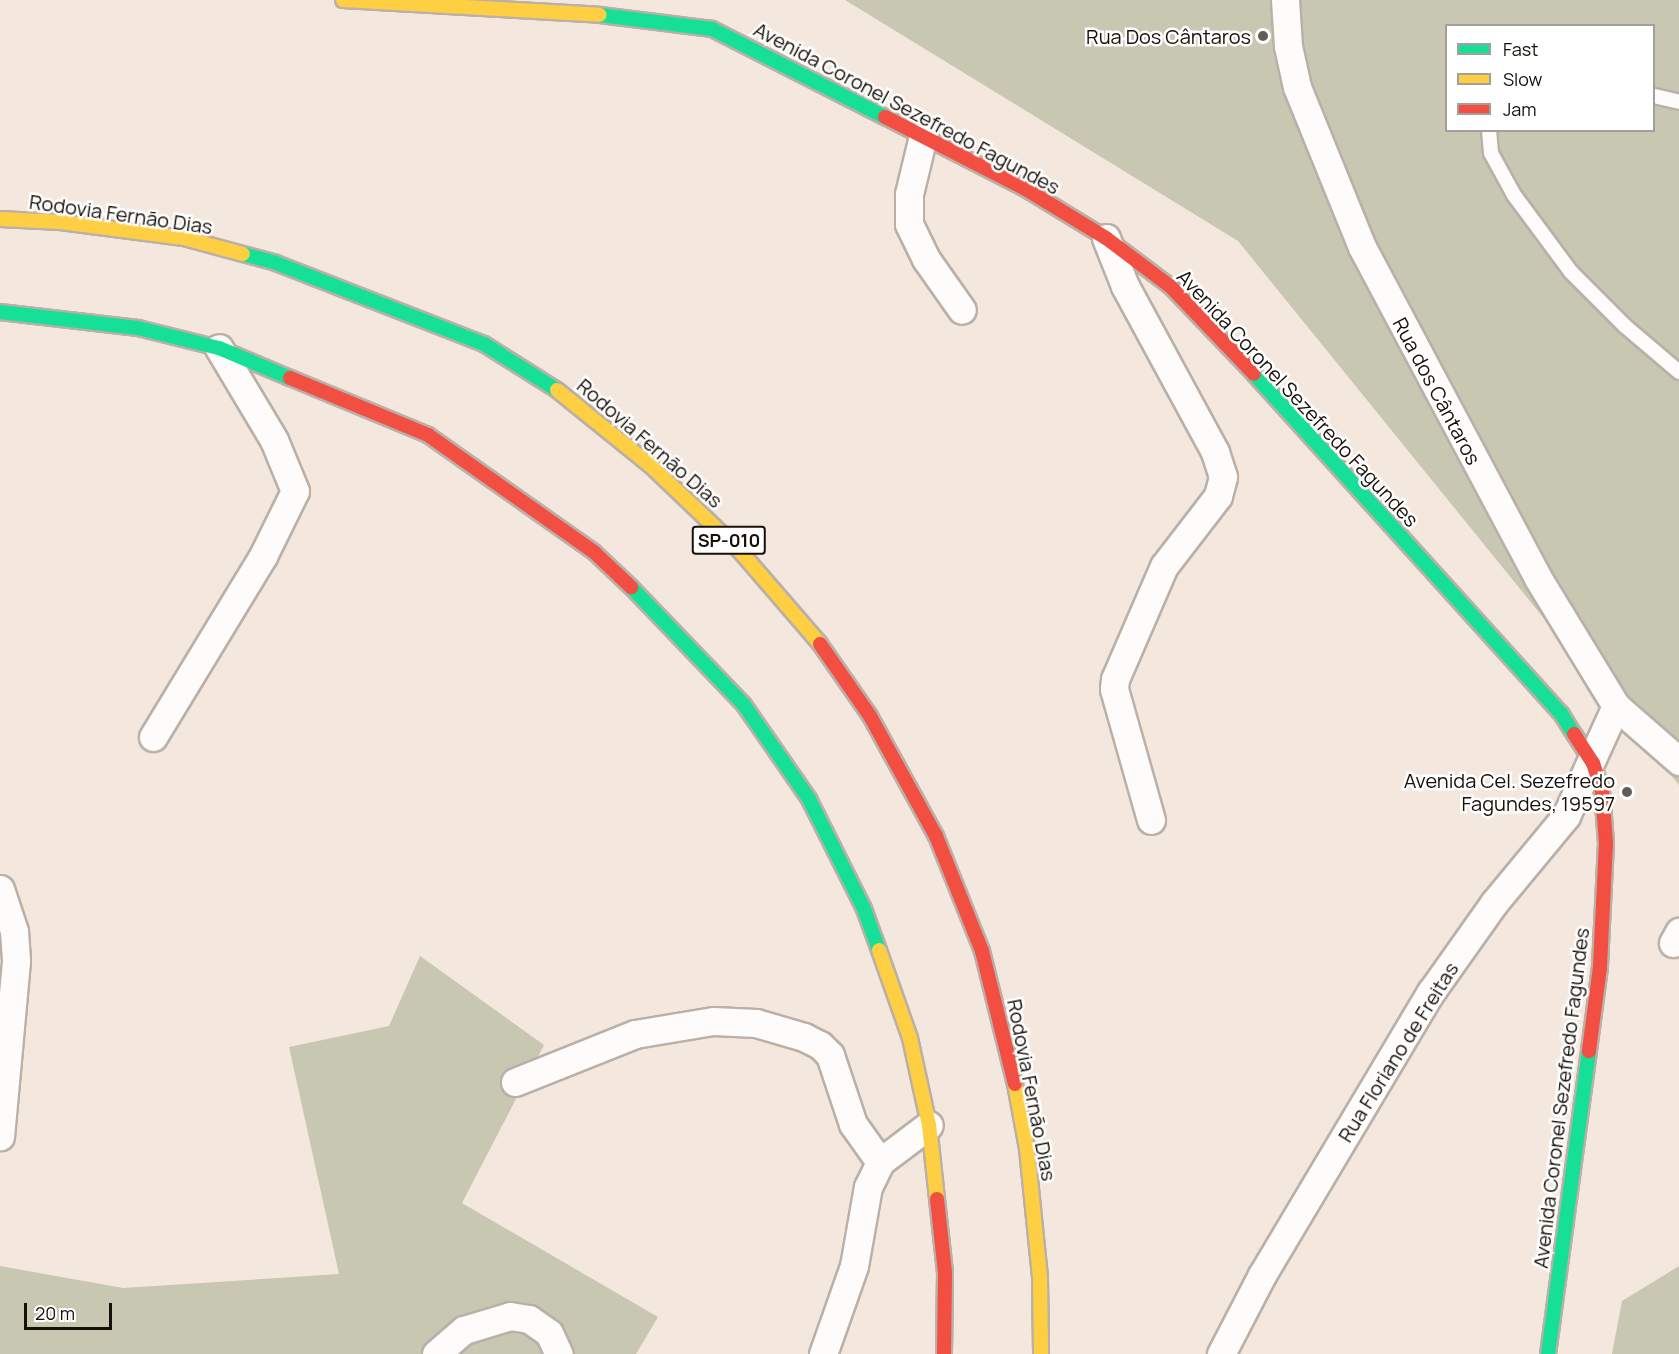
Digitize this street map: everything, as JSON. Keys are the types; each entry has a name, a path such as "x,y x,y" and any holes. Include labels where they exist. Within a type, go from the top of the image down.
{"main road":[{"name":"Avenida Coronel Sezefredo Fagundes","path":"343,0 685,22 712,29 1024,188 1106,238 1171,287 1280,400 1562,715 1593,763 1602,790 1606,843 1600,967 1548,1354"},
{"name":"Rodovia Fernão Dias","path":"0,219 60,222 184,238 276,263 484,344 566,395 650,465 739,550 810,629 870,716 936,836 982,951 1006,1040 1027,1149 1040,1278 1041,1354"},
{"path":"0,312 138,328 219,348 374,410 428,435 476,466 595,553 659,612 744,705 809,799 864,909 910,1038 929,1125 945,1273 944,1354"}],"street":[{"name":"Rua dos Cântaros","path":"1285,0 1288,46 1297,87 1362,247 1538,578 1616,706 1679,761"},
{"path":"923,136 909,194 909,224 926,259 962,310"},
{"path":"1106,238 1125,286 1215,452 1223,477 1218,496 1164,566 1115,679 1114,689 1151,820"},
{"path":"153,737 263,556 295,491 274,441 219,348"},
{"path":"1593,763 1616,706"},
{"name":"Rua Floriano de Freitas","path":"1221,1354 1267,1267 1431,992 1494,903 1566,816 1593,763"},
{"path":"0,889 15,931 16,961 0,1136"},
{"path":"515,1082 635,1034 713,1022 756,1023 812,1041 830,1055 853,1124 880,1162"},
{"path":"823,1354 854,1266 860,1219 880,1162 929,1125"},
{"path":"435,1354 464,1330 510,1316 529,1319 549,1333 560,1354"}],"lane":[{"path":"1655,96 1679,102"},
{"path":"1489,132 1491,153 1514,195 1571,272 1625,327 1679,372"}],"green space":[{"path":"845,0 1679,0 1679,785 1238,241"},
{"path":"420,956 544,1045 462,1203 658,1317 636,1354 0,1354 0,1266 123,1288 339,1274 289,1047 389,1026"},
{"path":"1679,1266 1679,1354 1612,1354 1622,1301"}],"traffic: fast":[{"path":"600,15 712,29 885,117"},
{"path":"243,254 276,263 484,344 557,390"},
{"path":"0,312 138,328 219,348 290,378"},
{"path":"1254,374 1562,715 1574,734"},
{"path":"631,587 744,705 809,799 864,909 879,950"},
{"path":"1548,1354 1589,1051"}],"traffic: slow":[{"path":"343,0 600,15"},
{"path":"0,219 60,222 184,238 243,254"},
{"path":"557,390 650,465 739,550 820,644"},
{"path":"879,950 910,1038 929,1125 937,1199"},
{"path":"1015,1084 1027,1149 1040,1278 1041,1354"}],"traffic: jam":[{"path":"885,117 1024,188 1106,238 1171,287 1254,374"},
{"path":"290,378 428,435 595,553 631,587"},
{"path":"820,644 870,716 936,836 982,951 1015,1084"},
{"path":"1574,734 1593,763 1602,790 1606,843 1600,967 1589,1051"},
{"path":"937,1199 945,1273 944,1354"}],"place":[{"name":"Rua Dos Cântaros","path":"1263,36"},
{"name":"Avenida Cel. Sezefredo Fagundes, 19597","path":"1627,792"}]}
